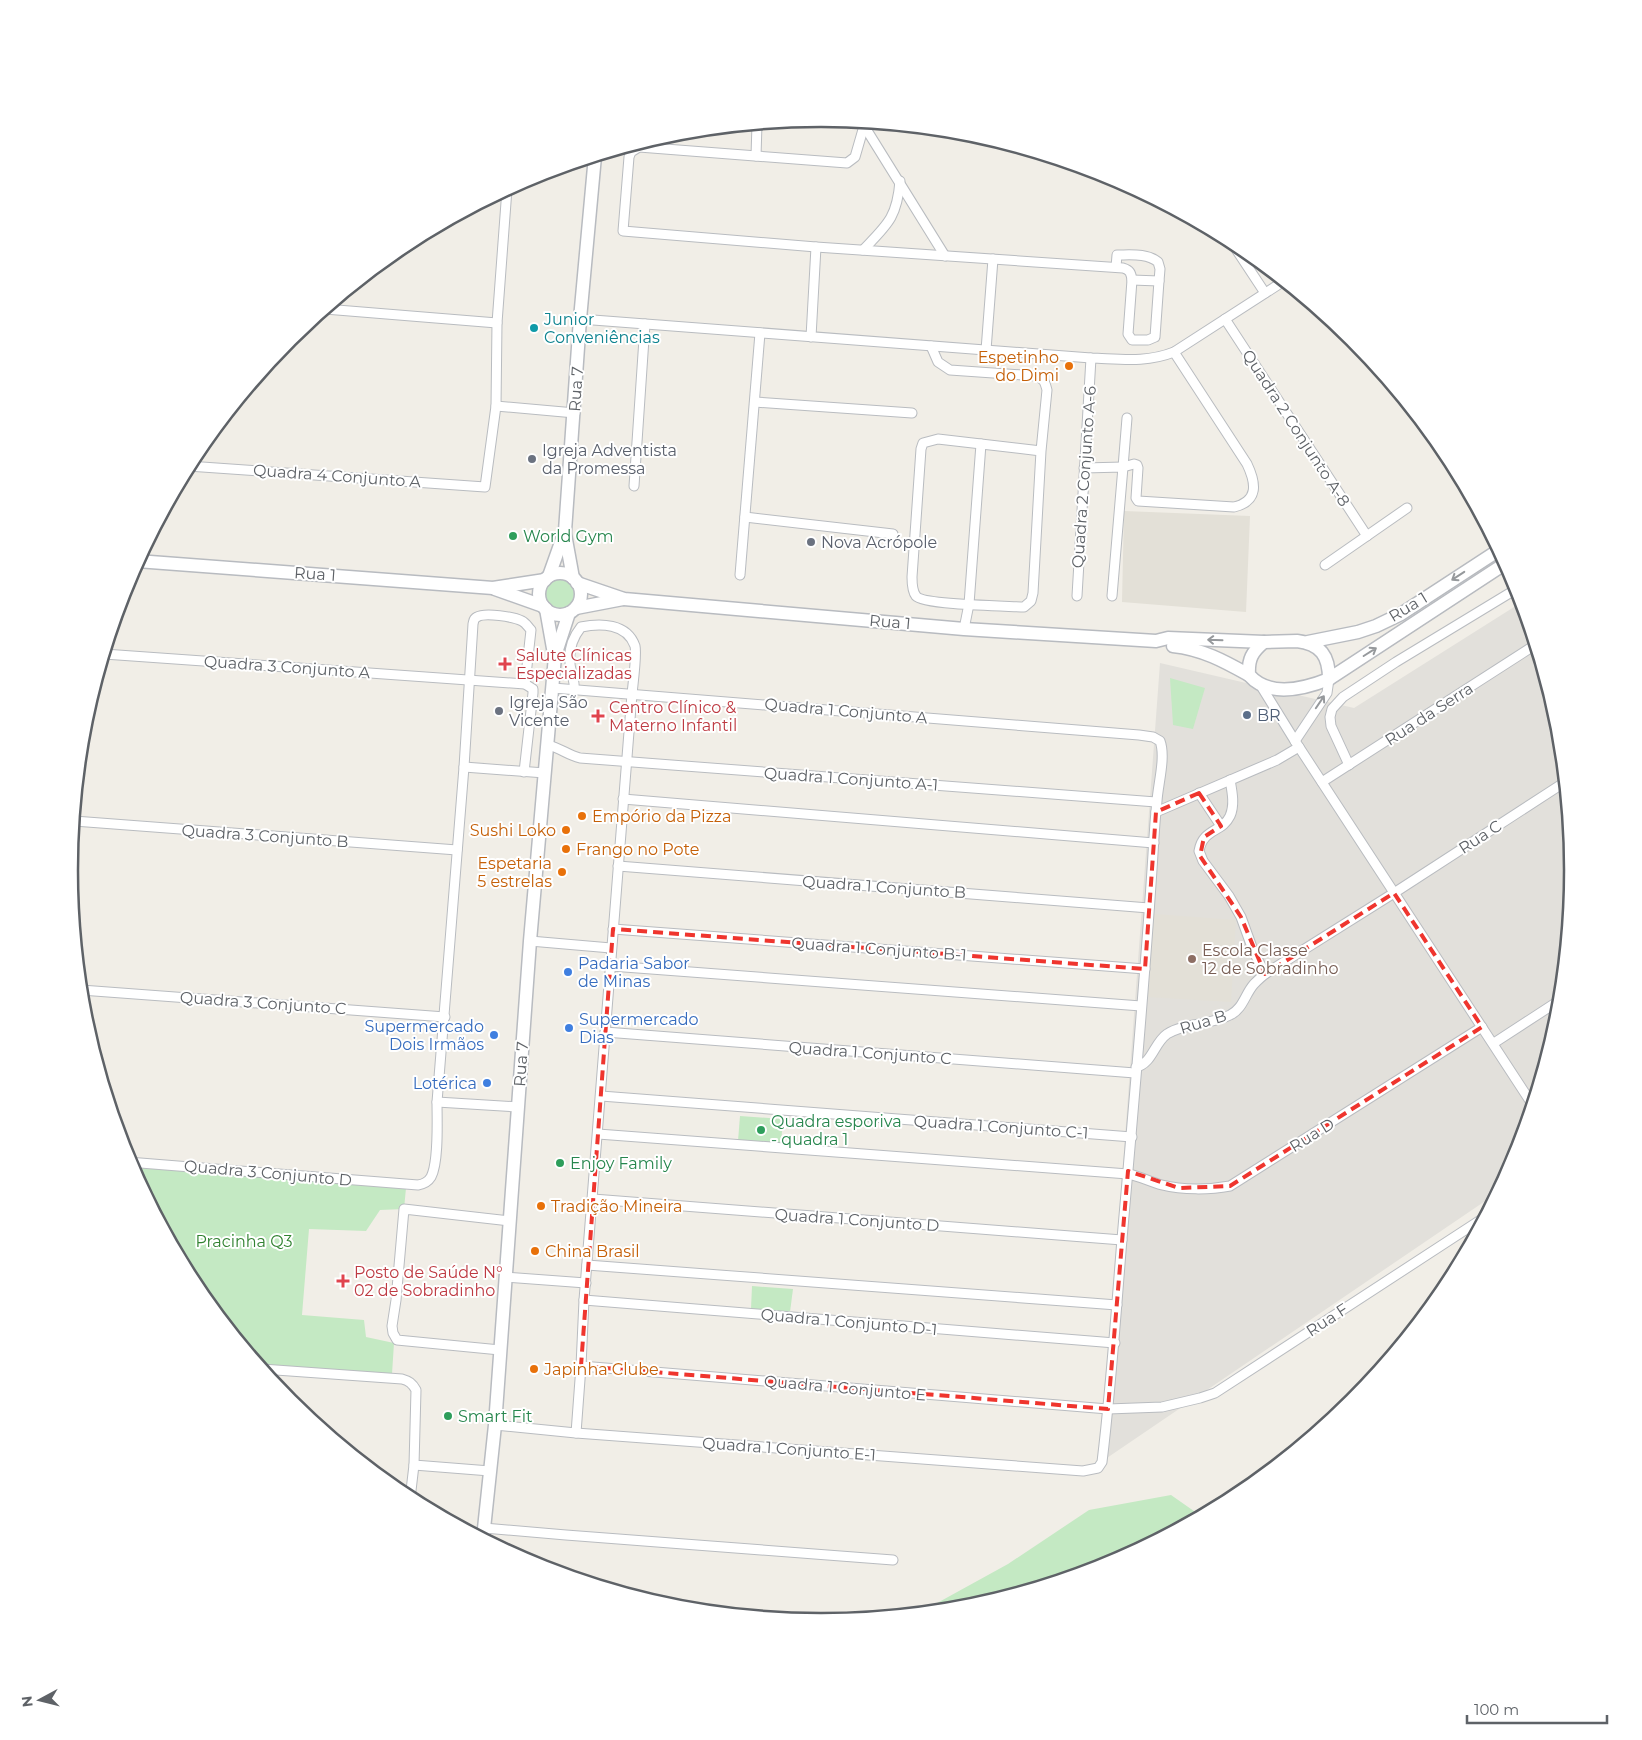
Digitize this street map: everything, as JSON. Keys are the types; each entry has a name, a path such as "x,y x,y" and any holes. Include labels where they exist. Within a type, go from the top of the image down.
{"main road":[{"name":"Rua 7","path":"575,580 565,531 593,163"},
{"name":"Rua 7","path":"547,578 565,531"},
{"name":"Rua 1","path":"1308,642 1358,632 1376,626 1401,614 1494,553"},
{"name":"Rua 1","path":"145,562 492,588"},
{"name":"Rua 1","path":"1329,679 1500,567"},
{"path":"561,574 575,580 581,596 572,611 556,615 544,608 492,588 561,574"},
{"path":"544,608 539,593 547,578"},
{"name":"Rua 1","path":"575,580 624,599 964,629 1156,641"},
{"name":"Rua 1","path":"572,611 624,599"},
{"name":"Rua 7","path":"483,1532 495,1425 530,941 553,688 555,656 544,608"},
{"name":"Rua 7","path":"555,656 572,611"},
{"path":"1168,638 1308,642 1319,648 1324,655 1329,665 1329,679 1303,689 1286,690 1261,686 1249,675 1218,657 1156,641 1168,638"},
{"path":"1249,675 1248,664 1250,656 1264,642"}],"street":[{"path":"650,147 846,163 855,157 862,128"},
{"path":"866,128 945,256"},
{"path":"756,156 757,130"},
{"path":"632,151 629,157 623,230 816,247 1128,269 1132,280 1128,334 1132,340 1148,340 1155,336 1160,270 1158,262 1152,257 1117,255 1116,267"},
{"path":"863,250 889,223 895,212 899,198 900,181"},
{"path":"506,196 497,323 496,406 574,413"},
{"path":"811,337 816,247"},
{"path":"1241,257 1265,293"},
{"path":"986,350 993,259"},
{"path":"1132,280 1159,280"},
{"path":"580,320 1091,358 1141,360 1159,358 1174,352 1279,284"},
{"path":"333,310 497,323"},
{"name":"Quadra 2 Conjunto A-8","path":"1225,319 1367,536"},
{"path":"634,486 645,324"},
{"path":"740,575 756,402 760,333"},
{"path":"931,346 938,362 950,370 1036,376 1042,378 1047,390 1031,601 1024,606 970,604 932,602 916,596 913,588 921,449 923,443 938,439 1041,451"},
{"path":"1084,468 1136,465 1138,468 1136,498 1141,502 1234,507 1248,502 1251,498 1253,485 1252,474 1174,352"},
{"name":"Quadra 2 Conjunto A-6","path":"1076,596 1091,358"},
{"path":"756,402 912,413"},
{"name":"Quadra 4 Conjunto A","path":"197,467 485,487 496,406"},
{"path":"1112,596 1127,418"},
{"path":"964,629 970,604 981,444"},
{"path":"1325,565 1407,508"},
{"path":"745,517 893,534"},
{"path":"1349,765 1331,726 1330,717 1332,709 1343,697 1396,662 1511,592"},
{"path":"518,1108 437,1102 474,619 482,616 510,617 523,622 531,630 525,684 533,689 533,693 524,772"},
{"path":"574,690 575,684 569,660 572,638 580,627 599,624 618,628 629,637 635,647 632,694 584,1300 576,1433"},
{"name":"Rua da Serra","path":"1322,782 1530,648"},
{"name":"Quadra 3 Conjunto A","path":"110,654 525,684"},
{"path":"1156,812 1277,760 1297,744 1306,724 1327,692 1329,679"},
{"path":"1261,686 1528,1098"},
{"name":"Quadra 1 Conjunto A","path":"553,688 1153,737 1160,741 1162,746 1156,802"},
{"path":"1286,725 1292,727 1306,724"},
{"name":"Quadra 1 Conjunto A-1","path":"548,745 580,758 1156,802"},
{"path":"464,768 545,773"},
{"path":"1230,780 1232,804 1230,816 1221,826 1204,837 1200,845 1200,856 1229,896 1241,917 1253,950 1265,974"},
{"name":"Rua C","path":"1394,893 1559,786"},
{"path":"1199,793 1221,826"},
{"path":"623,799 1154,843"},
{"path":"1108,1409 1132,1137 1150,908 1156,802"},
{"name":"Quadra 3 Conjunto B","path":"79,822 457,850"},
{"name":"Quadra 1 Conjunto B","path":"618,866 1150,908"},
{"name":"Rua B","path":"1136,1070 1145,1064 1167,1034 1217,1021 1232,1014 1241,1007 1253,985 1265,974 1394,893"},
{"name":"Quadra 1 Conjunto B-1","path":"613,929 1145,969"},
{"path":"530,941 611,948"},
{"path":"611,966 1141,1006"},
{"name":"Quadra 3 Conjunto C","path":"88,991 445,1017"},
{"path":"1494,1043 1552,1005"},
{"name":"Rua D","path":"1128,1174 1161,1185 1179,1188 1220,1188 1230,1186 1482,1027"},
{"name":"Quadra 1 Conjunto C","path":"606,1032 1136,1070"},
{"name":"Quadra 1 Conjunto C-1","path":"601,1096 1132,1137"},
{"name":"Quadra 3 Conjunto D","path":"138,1163 424,1184 430,1179 433,1172 436,1151 437,1102"},
{"path":"598,1134 1128,1174"},
{"name":"Quadra 1 Conjunto D","path":"593,1200 1122,1240"},
{"path":"500,1350 397,1340 392,1326 404,1208 510,1221"},
{"name":"Rua F","path":"1108,1409 1162,1407 1200,1398 1215,1392 1475,1223"},
{"path":"587,1265 1118,1305"},
{"path":"506,1278 586,1283"},
{"name":"Quadra 1 Conjunto D-1","path":"584,1300 1115,1344"},
{"name":"Quadra 1 Conjunto E","path":"581,1366 1108,1409"},
{"path":"271,1370 402,1378 413,1384 416,1390 414,1465 411,1490"},
{"name":"Quadra 1 Conjunto E-1","path":"495,1425 576,1433 1083,1471 1098,1468 1102,1462 1108,1409"},
{"path":"414,1465 490,1471"},
{"path":"485,1533 566,1536 893,1560"}],"highlighted area":[{"path":"1199,793 1221,826 1204,837 1200,856 1241,917 1265,974 1394,893 1482,1027 1230,1186 1179,1188 1128,1171 1108,1409 581,1366 613,929 1145,969 1156,812"}],"shaded area":[{"path":"1124,511 1250,516 1246,612 1122,602"},
{"path":"1516,606 1539,678 1550,725 1563,821 1564,870 1563,919 1558,967 1550,1015 1525,1109 1508,1155 1488,1199 1101,1462 1160,663 1354,708"},
{"name":"Escola Classe 12 de Sobradinho","path":"1154,914 1236,920 1231,1002 1147,997"}],"green space":[{"path":"560,578 567,579 572,583 576,588 576,602 572,607 567,611 560,612 553,611 548,607 544,602 543,595 544,588 548,583 553,579"},
{"path":"1170,678 1205,688 1193,729 1173,725"},
{"name":"Quadra esporiva - quadra 1","path":"740,1116 783,1119 781,1144 738,1141"},
{"name":"Pracinha Q3","path":"140,1168 406,1188 404,1209 380,1210 366,1231 309,1229 302,1315 364,1320 366,1337 394,1343 392,1374 266,1365 231,1323 203,1283 177,1242"},
{"path":"752,1286 793,1289 790,1312 751,1309"},
{"path":"1171,1495 1196,1512 1150,1537 1106,1557 1060,1574 1013,1588 935,1604 1008,1564 1089,1510"}],"place":[{"name":"Junior Conveniências","path":"534,328"},
{"name":"Espetinho do Dimi","path":"1069,366"},
{"name":"Igreja Adventista da Promessa","path":"532,459"},
{"name":"World Gym","path":"513,536"},
{"name":"Nova Acrópole","path":"811,542"},
{"name":"Salute Clínicas Especializadas","path":"505,664"},
{"name":"Igreja São Vicente","path":"499,711"},
{"name":"BR","path":"1247,715"},
{"name":"Centro Clínico & Materno Infantil","path":"598,716"},
{"name":"Empório da Pizza","path":"582,816"},
{"name":"Sushi Loko","path":"566,830"},
{"name":"Frango no Pote","path":"566,849"},
{"name":"Espetaria 5 estrelas","path":"562,872"},
{"name":"Escola Classe 12 de Sobradinho","path":"1192,959"},
{"name":"Padaria Sabor de Minas","path":"568,972"},
{"name":"Supermercado Dias","path":"569,1028"},
{"name":"Supermercado Dois Irmãos","path":"494,1035"},
{"name":"Lotérica","path":"487,1083"},
{"name":"Quadra esporiva - quadra 1","path":"761,1130"},
{"name":"Enjoy Family","path":"560,1163"},
{"name":"Tradição Mineira","path":"541,1206"},
{"name":"China Brasil","path":"535,1251"},
{"name":"Posto de Saúde N° 02 de Sobradinho","path":"343,1281"},
{"name":"Japinha Clube","path":"534,1369"},
{"name":"Smart Fit","path":"448,1416"}]}
